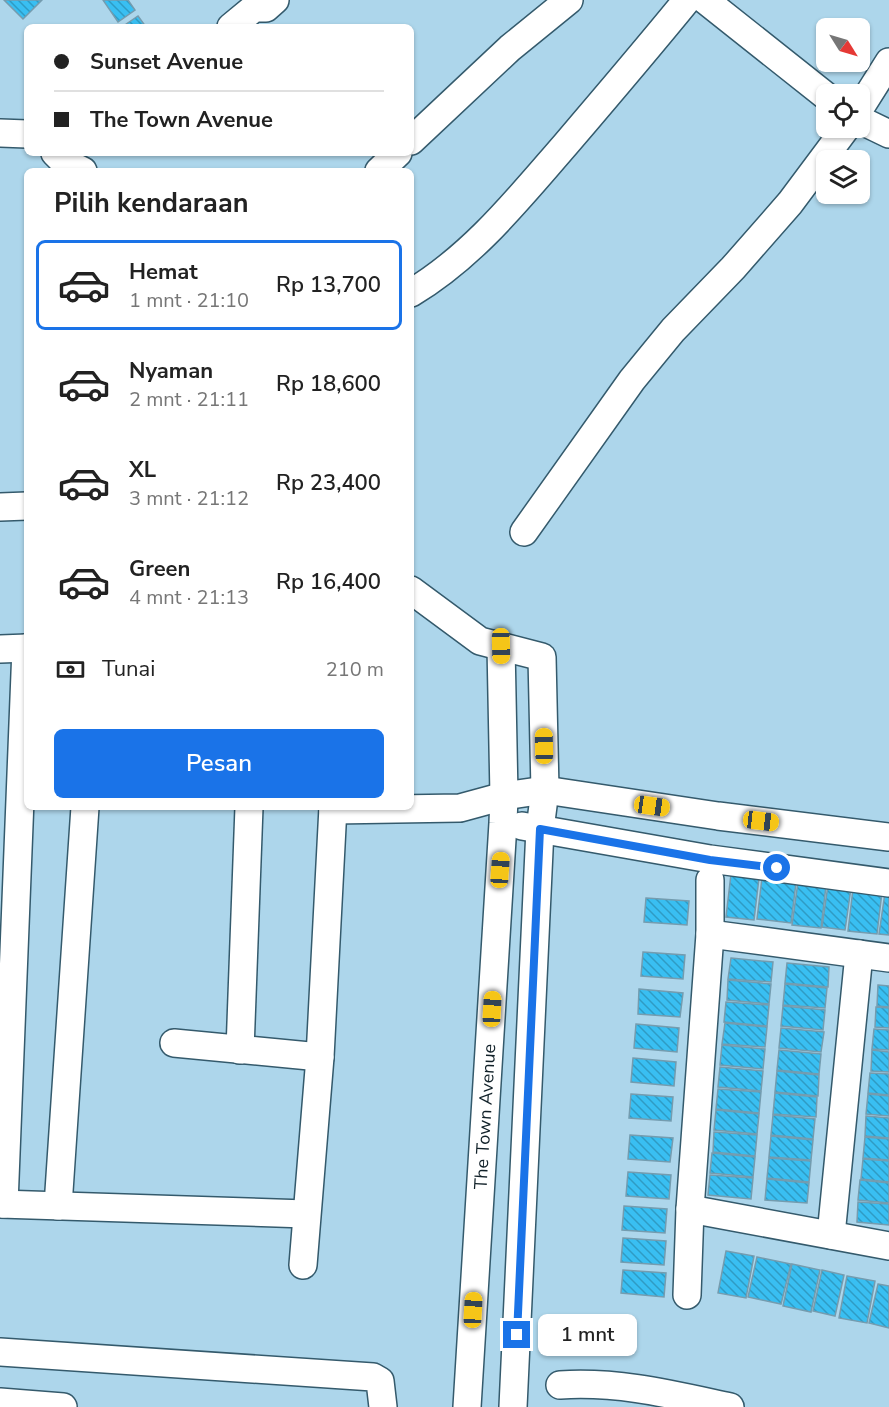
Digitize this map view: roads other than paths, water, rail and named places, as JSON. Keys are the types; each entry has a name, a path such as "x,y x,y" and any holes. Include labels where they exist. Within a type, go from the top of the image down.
{"street":[{"path":"235,24 254,8 266,8 275,0"},
{"path":"414,138 510,48 569,0"},
{"path":"414,291 468,250 529,188 687,0"},
{"path":"705,0 816,88"},
{"path":"870,92 889,62"},
{"path":"870,125 889,134"},
{"path":"0,133 24,134"},
{"path":"524,532 632,380 673,330 733,268 790,203 839,138"},
{"path":"382,168 395,156"},
{"path":"0,507 24,506"},
{"path":"414,592 480,641 542,657 545,790 540,829 513,1407"},
{"name":"The Town Avenue","path":"467,1407 503,823 501,646"},
{"path":"18,648 2,1204 306,1214"},
{"path":"414,808 460,808 504,796 545,790 707,814 889,837"},
{"path":"460,808 503,823 710,860 889,884"},
{"path":"58,1206 85,810"},
{"path":"240,1050 249,810"},
{"path":"303,1265 320,1057 333,810"},
{"path":"687,1295 690,1209 710,934 710,880"},
{"path":"710,934 889,958"},
{"path":"831,1234 859,954"},
{"path":"174,1043 320,1057"},
{"path":"690,1209 889,1246"},
{"path":"0,1352 373,1377 380,1381 382,1407"},
{"path":"560,1384 626,1386 730,1407"},
{"path":"631,1407 651,1390"},
{"path":"0,1402 63,1407"}]}
